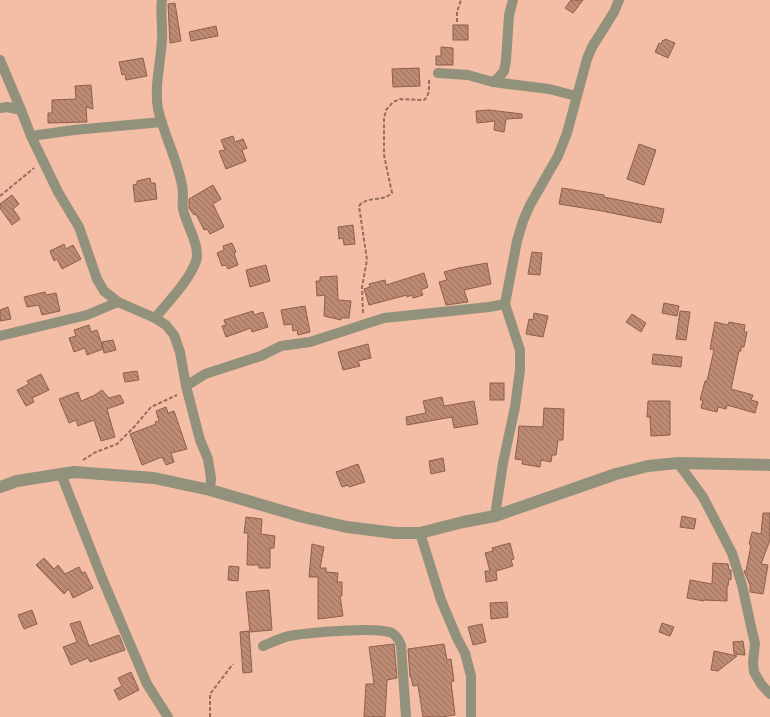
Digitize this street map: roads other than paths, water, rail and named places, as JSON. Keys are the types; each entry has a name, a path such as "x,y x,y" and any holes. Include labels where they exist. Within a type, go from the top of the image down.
{"street":[{"path":"154,318 180,288 196,261 197,250 183,208 183,186 180,174 158,109 157,95 162,39 160,10 162,0"},
{"path":"493,82 504,71 509,14 513,0"},
{"path":"495,516 503,464 515,407 520,370 520,350 506,304 517,241 530,204 555,161 565,139 573,114 576,96 592,47 614,12 619,0"},
{"path":"0,60 42,160 58,192 79,227 97,279 104,291 118,302 154,318 166,326 174,335 180,352 200,440 208,460 211,478 210,490"},
{"path":"438,73 468,75 493,82 549,89 576,96"},
{"path":"0,108 7,107 21,110"},
{"path":"31,136 74,130 162,122"},
{"path":"0,336 87,315 118,302"},
{"path":"187,388 205,374 261,356 281,346 310,342 384,318 506,304"},
{"path":"678,463 703,497 732,553 742,584 755,643 753,662 754,672 761,684 770,694"},
{"path":"0,486 17,481 74,472 154,478 210,490 303,517 347,527 395,533 420,533 463,522 495,516 616,474 648,466 678,463 770,465"},
{"path":"63,473 102,578 147,684 168,717"},
{"path":"420,533 441,600 465,653 472,676 471,717"},
{"path":"263,646 287,636 308,633 372,631 393,634 402,645 406,717"}]}
